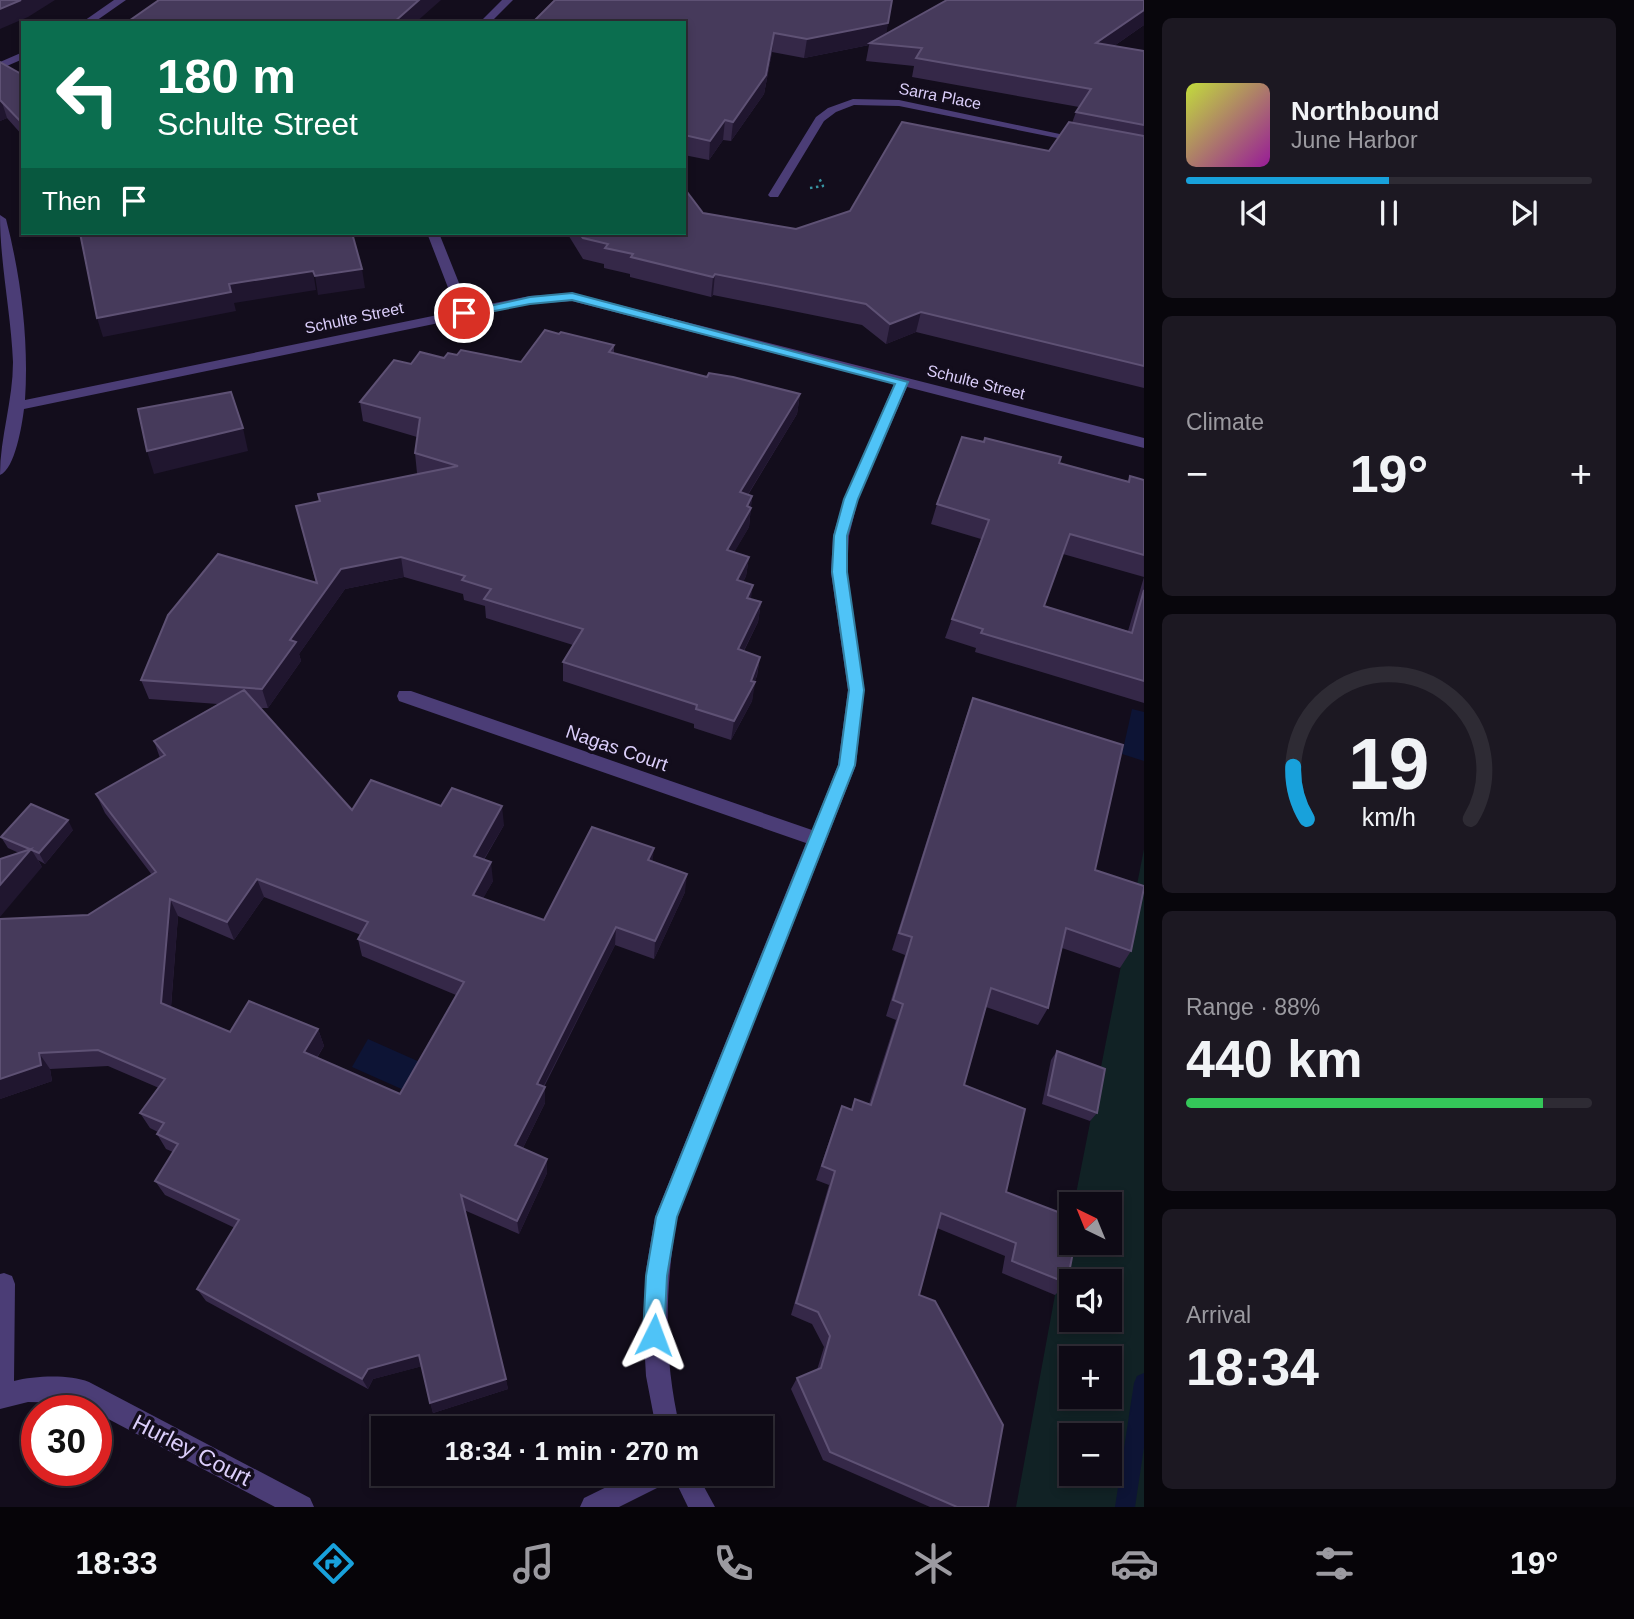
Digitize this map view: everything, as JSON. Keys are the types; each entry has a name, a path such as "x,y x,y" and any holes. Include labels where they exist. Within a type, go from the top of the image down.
{"street":[{"path":"89,21 121,0"},
{"path":"486,21 508,0"},
{"path":"0,66 21,56"},
{"name":"Sarra Place","path":"775,193 820,119 849,98 892,102 1098,143"},
{"path":"0,219 6,239 21,354 19,406 0,470"},
{"path":"434,235 464,313"},
{"name":"Schulte Street","path":"19,406 464,313 530,300 572,297 1144,443"},
{"path":"665,1416 660,1399 654,1335 656,1276 666,1217 847,765 856,690 839,572 841,536 851,499 902,382"},
{"name":"Nagas Court","path":"405,696 816,839"},
{"path":"1,1396 4,1284"},
{"name":"Hurley Court","path":"1,1396 28,1390 79,1391 301,1507"},
{"path":"593,1507 634,1486"},
{"path":"691,1486 702,1507"}],"path":[{"path":"775,193 823,186 818,171"}],"shaded area":[{"path":"1144,849 1144,1507 1016,1507 1059,1282 1059,1332 1122,1332 1122,1269 1063,1269 1067,1255 1122,1255 1122,1192 1076,1192"}],"water":[{"path":"1132,709 1144,712 1144,761 1122,754"},
{"path":"368,1039 422,1063 406,1091 352,1067"}],"building":[{"path":"0,0 21,0 0,9"},
{"path":"159,0 419,0 395,21 129,21"},
{"path":"555,0 892,0 888,23 807,39 774,33 766,75 733,122 725,120 710,141 686,135 686,21 534,21"},
{"path":"947,0 1144,0 1144,10 1096,43 1144,51 1144,125 1076,112 1091,89 916,58 922,48 870,43"},
{"path":"0,62 21,74 21,122 0,100"},
{"path":"902,122 1049,151 1069,122 1144,136 1144,366 921,312 890,324 866,304 715,274 713,277 631,257 633,254 605,248 608,244 583,238 581,235 686,235 686,191 703,213 796,229 850,211"},
{"path":"80,235 353,235 362,269 315,276 313,271 229,284 231,292 97,318"},
{"path":"545,330 614,345 609,352 707,377 709,373 733,377 800,394 740,492 752,496 747,506 751,508 727,550 749,557 737,580 753,585 747,598 761,602 738,649 760,657 751,681 755,682 734,721 696,709 697,705 563,662 583,629 484,599 491,589 462,580 465,576 401,557 341,569 290,640 296,642 262,689 141,680 168,615 218,554 317,583 296,506 320,501 318,494 458,466 415,453 420,418 360,402 394,360 411,364 420,352 444,358 448,353 457,355 461,350 521,362"},
{"path":"231,392 243,428 147,451 138,409"},
{"path":"962,437 984,442 985,438 1061,457 1059,463 1129,482 1130,476 1144,480 1144,555 1070,534 1044,606 1132,633 1144,590 1144,681 981,633 983,629 952,619 989,520 937,504"},
{"path":"244,690 352,810 371,780 441,806 452,788 502,806 474,856 491,862 473,895 544,920 592,827 654,848 648,860 687,874 655,941 616,927 537,1084 545,1087 515,1145 547,1159 517,1221 461,1195 506,1379 430,1403 419,1355 368,1369 362,1379 197,1289 239,1220 155,1181 178,1144 157,1134 164,1123 140,1113 165,1079 98,1050 39,1053 41,1065 0,1079 0,919 88,915 156,872 96,794 165,755 154,741","holes":["257,879 368,922 358,939 464,982 400,1094 304,1052 318,1029 249,1001 230,1032 161,1003 170,899 227,922"]},
{"path":"973,698 1123,745 1095,870 1144,886 1131,951 1066,928 1048,1008 991,988 964,1085 1025,1109 1006,1192 1059,1212 1059,1255 1072,1255 1070,1269 1059,1269 1059,1280 1012,1261 1016,1243 941,1213 919,1295 935,1301 1003,1425 988,1507 957,1507 830,1452 797,1378 821,1368 830,1336 818,1312 796,1303 835,1171 822,1166 842,1106 852,1110 855,1099 871,1105 903,1004 893,1000 912,937 899,933"},
{"path":"31,804 68,820 39,853 1,837"},
{"path":"31,849 0,885 0,859"},
{"path":"1057,1051 1105,1069 1097,1113 1048,1095"}],"waterway":[{"path":"1125,1507 1144,1383"}],"route":[{"path":"464,313 530,300 572,297 902,382 851,499 841,536 839,572 855,668 856,690 847,765 666,1217 656,1276 654,1335"}]}
